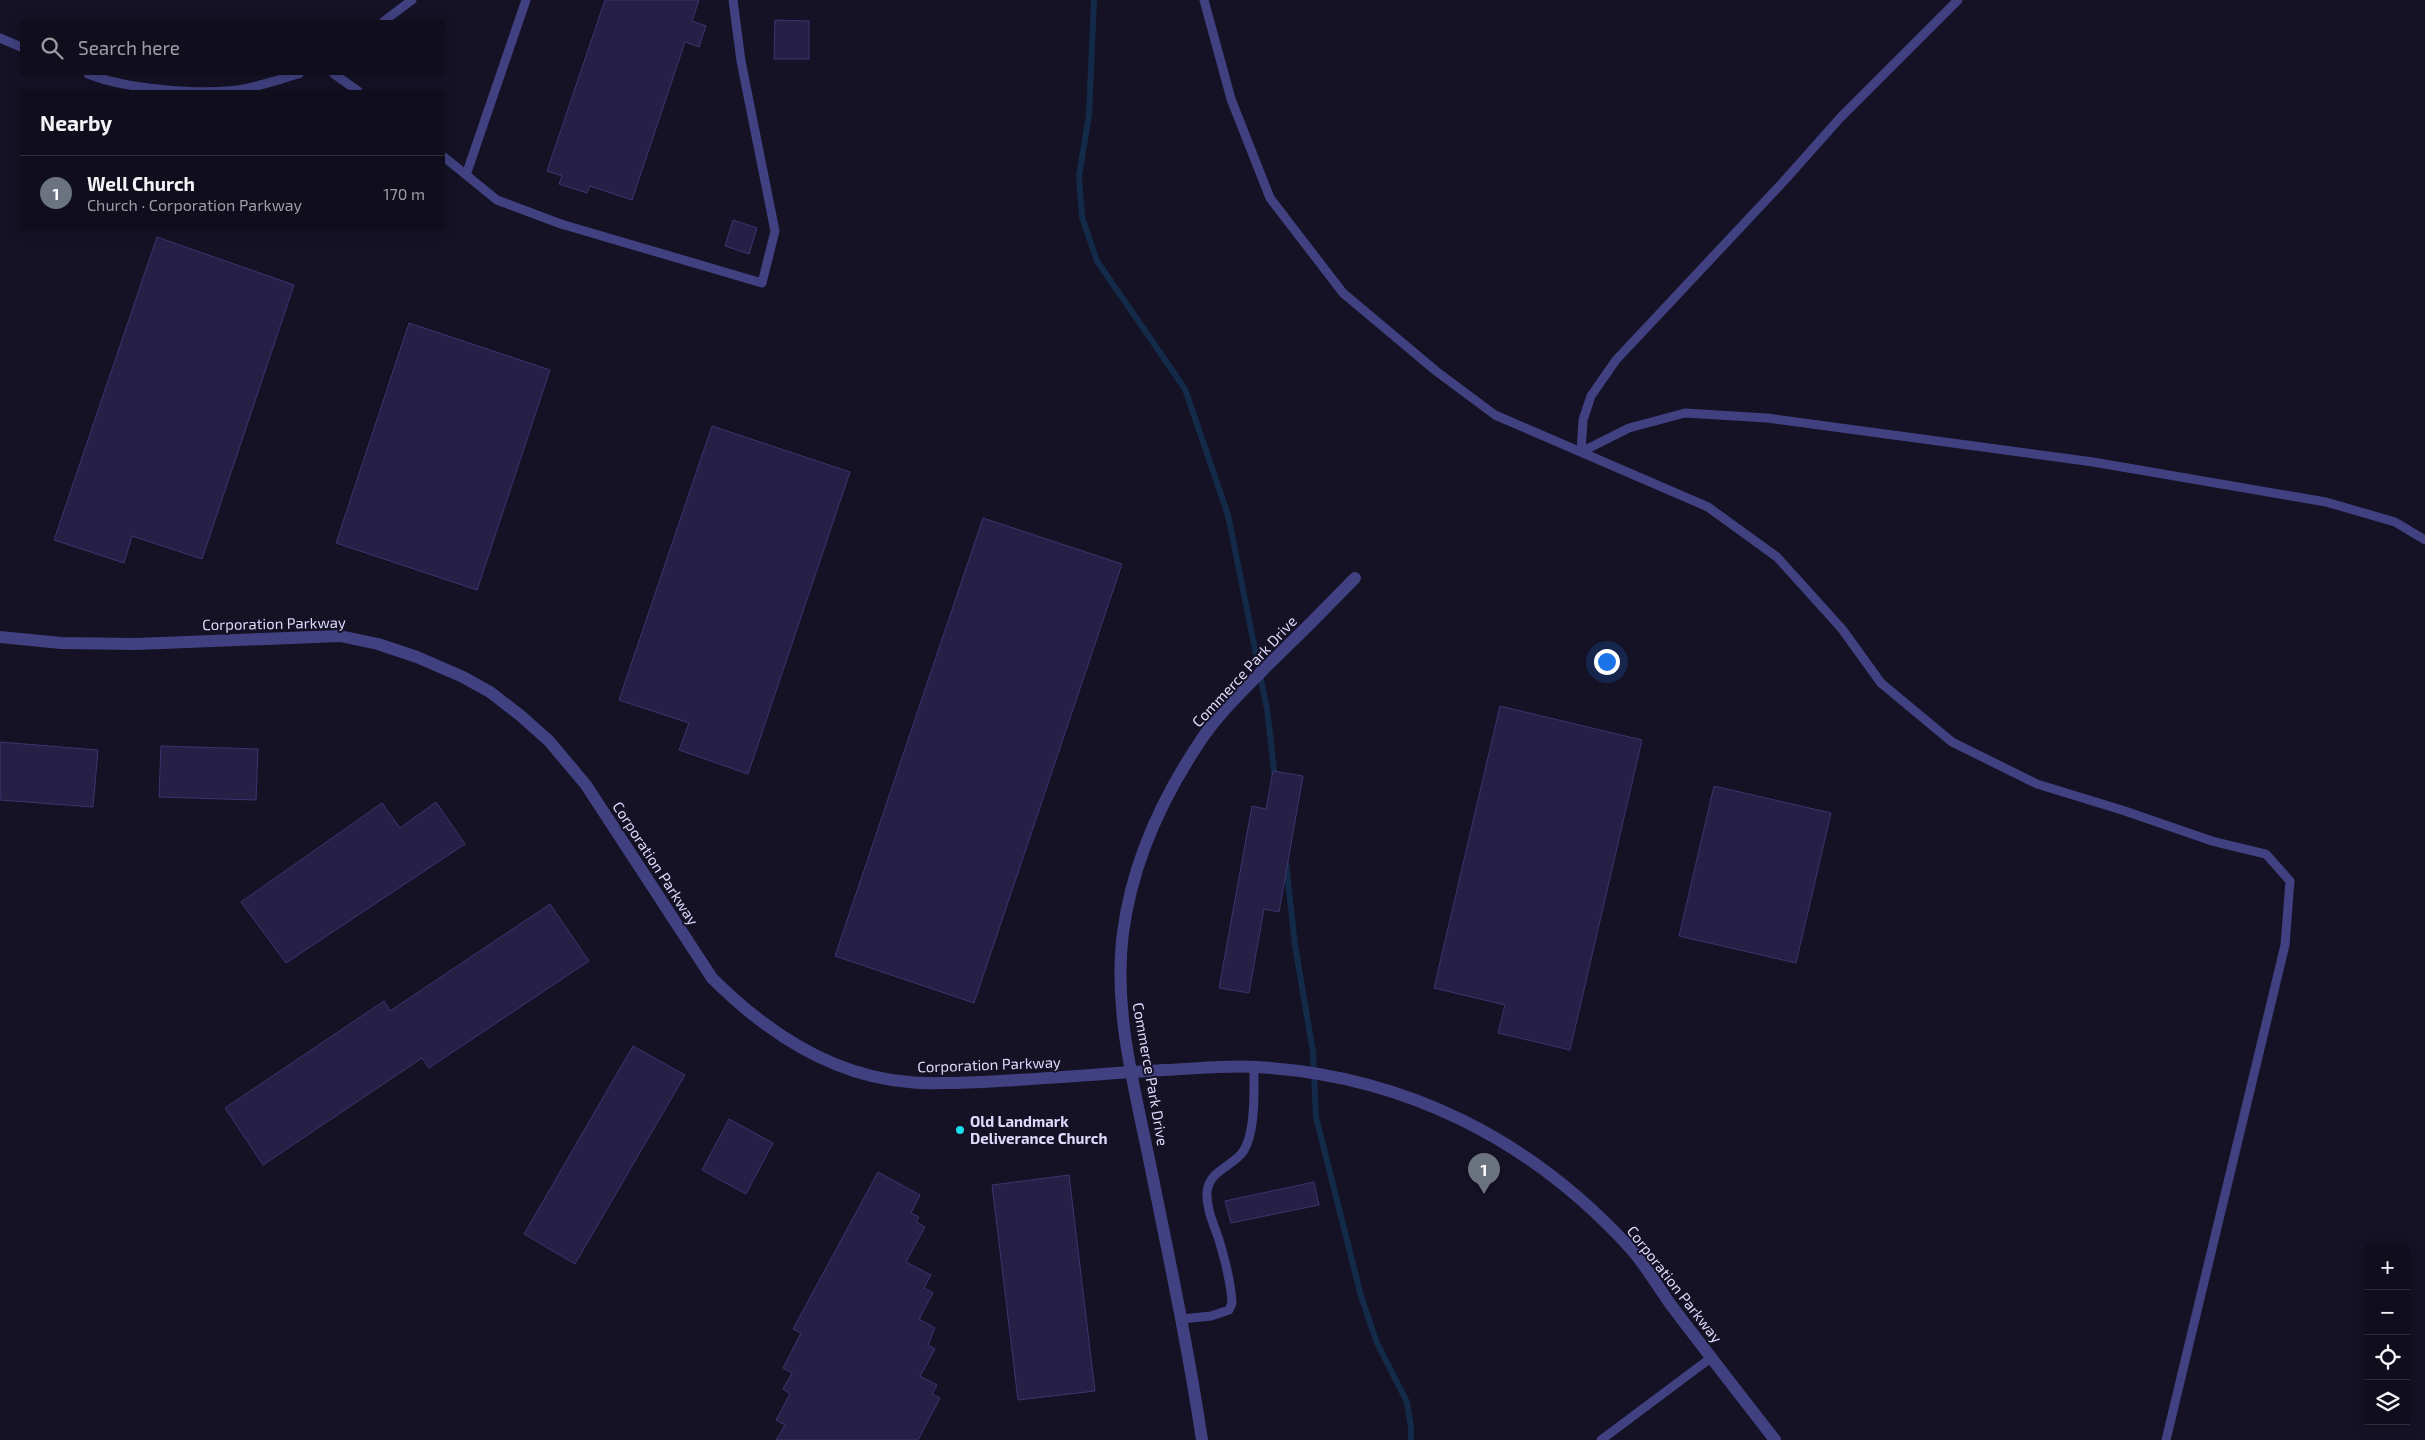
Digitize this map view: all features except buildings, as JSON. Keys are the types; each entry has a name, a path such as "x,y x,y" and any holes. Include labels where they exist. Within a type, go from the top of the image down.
{"street":[{"name":"Commerce Park Drive","path":"1202,1440 1182,1319 1131,1072 1121,998 1123,934 1132,888 1143,853 1169,791 1202,738 1240,694 1355,578"},
{"name":"Corporation Parkway","path":"0,637 61,643 136,644 340,636 378,644 417,657 490,692 549,741 586,785 712,978 738,1004 768,1029 807,1052 870,1075 908,1082 1029,1080 1131,1072 1254,1067 1306,1071 1354,1080 1410,1097 1444,1110 1496,1137 1536,1163 1583,1201 1633,1251 1775,1440"}],"lane":[{"path":"466,175 526,0"},
{"path":"445,158 497,200 561,224 762,283 775,232 741,61 733,0"},
{"path":"1204,0 1231,99 1270,198 1343,293 1436,371 1495,415 1708,507 1777,557 1842,629 1881,683 1952,742 2037,784 2125,811 2212,841 2266,854 2290,881 2285,945 2166,1440"},
{"path":"1581,452 1583,420 1591,396 1616,360 1784,182 1840,118 1958,0"},
{"path":"385,20 406,2"},
{"path":"0,38 20,47"},
{"path":"90,75 105,81 180,90"},
{"path":"215,90 242,89 295,75"},
{"path":"335,75 357,90"},
{"path":"1581,452 1629,428 1685,413 1767,418 2093,462 2326,502 2394,522 2425,540"},
{"path":"1182,1319 1211,1316 1229,1310 1232,1303 1226,1265 1208,1208 1207,1192 1209,1183 1221,1168 1242,1154 1250,1137 1254,1094 1254,1067"},
{"path":"1601,1440 1712,1358"}],"waterway":[{"path":"1094,0 1089,115 1079,176 1082,217 1097,261 1185,389 1228,515 1267,709 1275,779"},
{"path":"1286,863 1295,945 1313,1052 1316,1117 1361,1296 1377,1343 1407,1402 1411,1440"}],"place":[{"name":"Old Landmark Deliverance Church","path":"960,1130"},
{"name":"Well Church","path":"1484,1194"}]}
